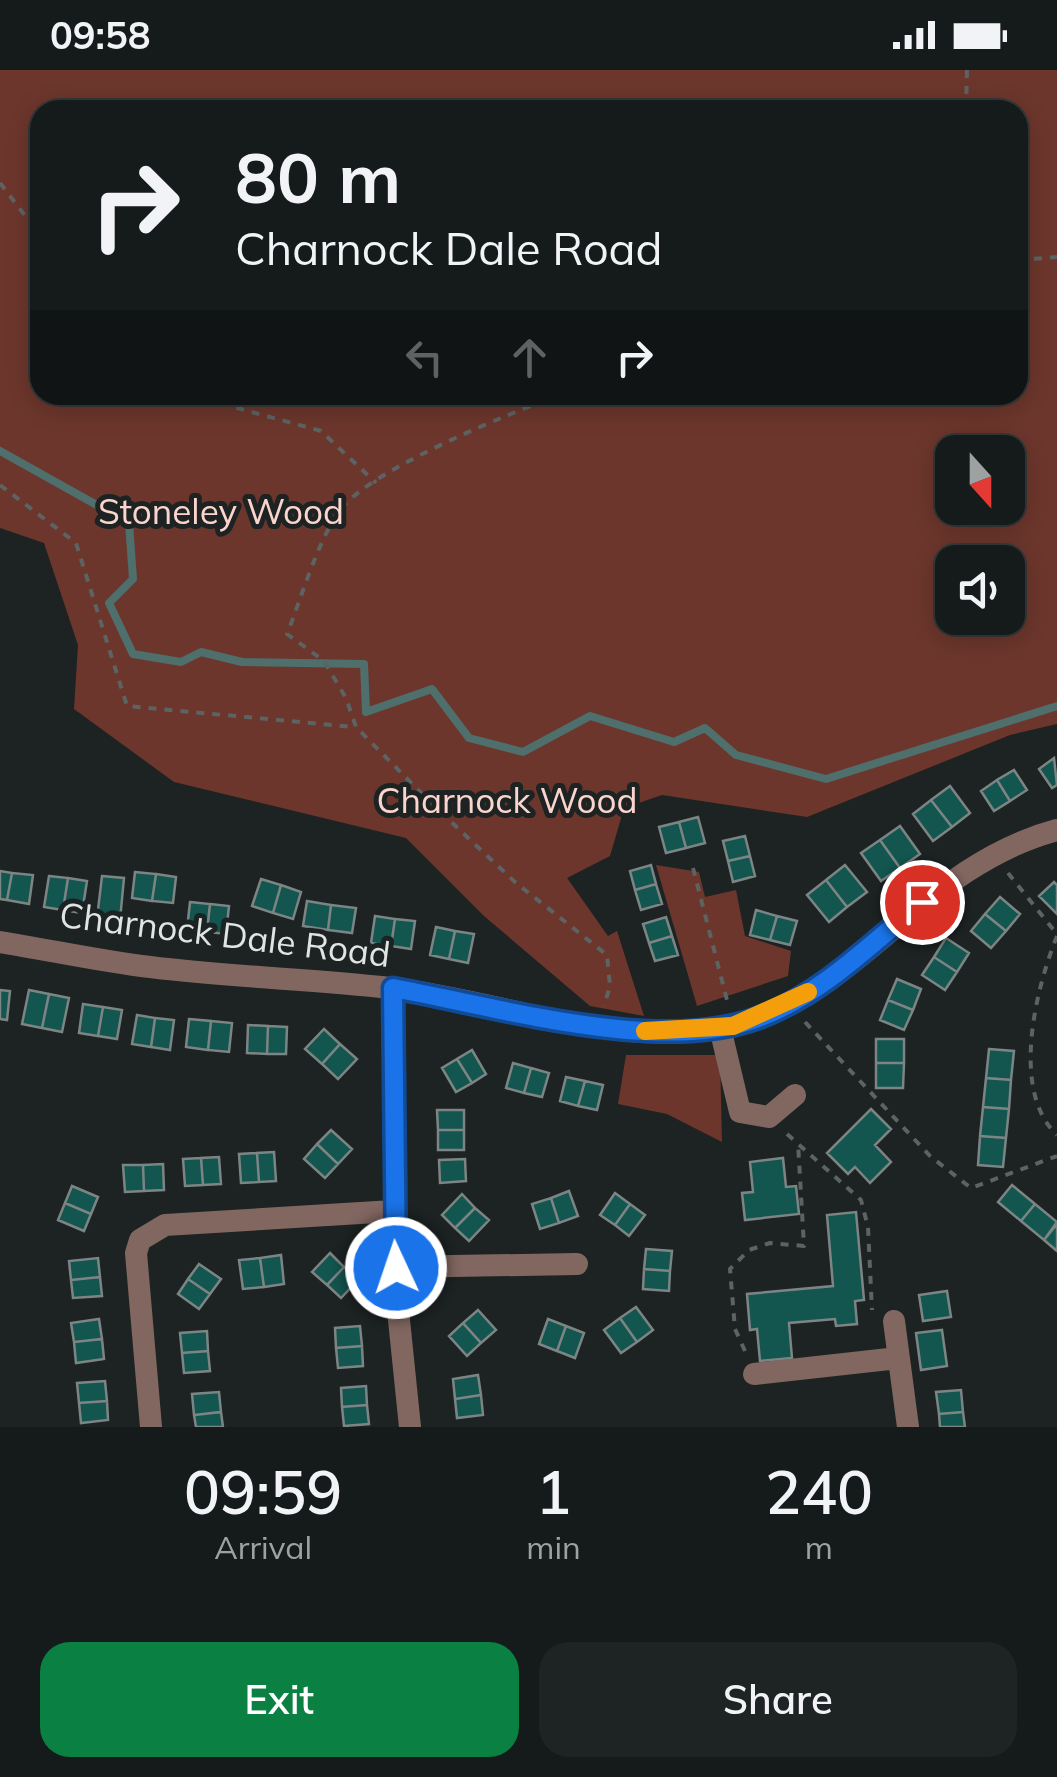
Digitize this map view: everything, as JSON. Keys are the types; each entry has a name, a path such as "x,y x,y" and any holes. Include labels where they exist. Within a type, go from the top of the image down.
{"street":[{"name":"Charnock Dale Road","path":"0,942 162,969 393,988 598,1025 680,1032 727,1027 789,1003 819,986 948,881 993,854 1057,830"},
{"path":"393,988 393,1211 410,1427"},
{"path":"727,1027 740,1112 769,1117 795,1096"},
{"path":"151,1427 136,1252 150,1230 164,1225 393,1211"},
{"path":"396,1268 577,1264"},
{"path":"883,1317 898,1358 908,1427"},
{"path":"754,1374 898,1358"}],"path":[{"path":"966,100 967,70"},
{"path":"0,183 30,222"},
{"path":"1028,259 1057,257"},
{"path":"226,405 321,431 376,483"},
{"path":"532,405 485,422 376,483 343,507 287,634 324,661 346,698 356,727 515,882 607,955 610,986 598,1025"},
{"path":"0,485 76,542 127,706 356,727"},
{"path":"993,854 1057,935 1032,1010 1031,1039 1035,1086 1046,1124 1057,1135"},
{"path":"693,868 727,1027"},
{"path":"789,1003 916,1142 971,1188 1057,1156"},
{"path":"769,1117 861,1200 883,1317"},
{"path":"754,1374 734,1328 730,1269 749,1250 770,1243 804,1246 798,1143"}],"green space":[{"path":"0,70 1057,70 1057,724 1010,735 807,817 662,795 624,808 610,856 567,878 608,936 617,931 644,1016 590,1006 484,916 406,838 174,782 74,709 78,645 44,543 0,528"},
{"path":"656,865 699,872 705,897 736,890 745,936 791,951 788,976 697,1006"},
{"path":"626,1055 720,1055 722,1142 667,1114 618,1104"}],"building":[{"path":"1054,758 1057,785 1052,788 1039,769"},
{"path":"1014,770 1027,790 1010,801 997,780"},
{"path":"997,780 1010,801 994,811 981,791"},
{"path":"950,786 970,813 952,827 931,800"},
{"path":"931,800 952,827 933,841 913,814"},
{"path":"698,817 705,843 686,848 679,822"},
{"path":"679,822 686,848 666,853 659,827"},
{"path":"900,826 920,854 900,868 880,840"},
{"path":"745,836 750,856 728,861 723,841"},
{"path":"880,840 900,868 881,881 861,853"},
{"path":"750,856 755,876 733,882 728,861"},
{"path":"651,865 656,884 635,890 630,871"},
{"path":"845,865 867,892 847,907 826,880"},
{"path":"0,871 12,873 7,900 0,899"},
{"path":"135,872 156,874 152,901 132,898"},
{"path":"12,873 33,875 29,904 7,900"},
{"path":"156,874 176,877 173,903 152,901"},
{"path":"49,876 68,878 63,910 44,907"},
{"path":"102,876 124,878 120,920 97,918"},
{"path":"68,878 87,881 82,913 63,910"},
{"path":"261,879 281,885 273,913 252,906"},
{"path":"826,880 847,907 829,922 807,895"},
{"path":"1054,882 1057,885 1057,914 1039,896"},
{"path":"656,884 662,904 641,910 635,890"},
{"path":"281,885 301,892 293,919 273,913"},
{"path":"1000,897 1020,914 1006,931 985,914"},
{"path":"307,901 331,905 328,930 303,926"},
{"path":"190,902 210,904 207,932 187,929"},
{"path":"210,904 229,906 226,934 207,932"},
{"path":"331,905 356,908 352,933 328,930"},
{"path":"756,910 777,916 770,940 750,935"},
{"path":"985,914 1006,931 991,948 971,931"},
{"path":"375,916 395,919 391,946 371,943"},
{"path":"777,916 797,921 790,945 770,940"},
{"path":"666,917 672,936 649,943 643,924"},
{"path":"395,919 415,921 411,949 391,946"},
{"path":"436,927 455,931 449,959 430,955"},
{"path":"455,931 474,934 468,963 449,959"},
{"path":"672,936 678,955 655,961 649,943"},
{"path":"946,938 969,953 957,972 934,957"},
{"path":"934,957 957,972 945,990 922,975"},
{"path":"897,979 921,989 913,1010 888,1000"},
{"path":"0,990 10,991 7,1020 0,1019"},
{"path":"29,990 49,994 42,1028 22,1024"},
{"path":"49,994 69,998 62,1032 42,1028"},
{"path":"888,1000 913,1010 904,1030 880,1020"},
{"path":"83,1004 103,1007 98,1036 79,1033"},
{"path":"103,1007 122,1010 117,1039 98,1036"},
{"path":"137,1015 155,1018 151,1047 132,1044"},
{"path":"155,1018 174,1020 170,1050 151,1047"},
{"path":"189,1019 211,1021 208,1050 186,1047"},
{"path":"211,1021 232,1023 229,1052 208,1050"},
{"path":"248,1025 268,1026 267,1054 247,1053"},
{"path":"268,1026 287,1027 286,1054 267,1054"},
{"path":"324,1029 340,1044 322,1064 305,1049"},
{"path":"876,1039 904,1039 904,1063 876,1063"},
{"path":"340,1044 357,1059 338,1079 322,1064"},
{"path":"989,1049 1014,1051 1011,1080 986,1078"},
{"path":"472,1050 486,1074 472,1083 457,1059"},
{"path":"457,1059 472,1083 456,1092 442,1068"},
{"path":"513,1063 531,1068 524,1093 506,1088"},
{"path":"876,1063 904,1063 903,1088 876,1088"},
{"path":"531,1068 549,1073 542,1097 524,1093"},
{"path":"566,1077 585,1081 578,1106 560,1101"},
{"path":"986,1078 1011,1080 1009,1109 983,1107"},
{"path":"585,1081 603,1085 597,1110 578,1106"},
{"path":"983,1107 1009,1109 1006,1138 980,1136"},
{"path":"871,1109 891,1129 875,1145 891,1162 870,1183 855,1167 848,1174 827,1153"},
{"path":"437,1110 464,1110 464,1130 438,1130"},
{"path":"331,1130 352,1149 338,1164 317,1144"},
{"path":"438,1130 464,1130 464,1150 438,1150"},
{"path":"980,1136 1006,1138 1003,1167 978,1165"},
{"path":"317,1144 338,1164 325,1178 304,1159"},
{"path":"274,1152 276,1181 259,1182 257,1153"},
{"path":"257,1153 259,1182 241,1183 239,1154"},
{"path":"219,1157 221,1184 203,1185 201,1158"},
{"path":"201,1158 203,1185 185,1186 183,1159"},
{"path":"783,1158 786,1187 796,1186 799,1214 745,1220 742,1193 753,1192 750,1162"},
{"path":"465,1159 466,1181 440,1183 439,1160"},
{"path":"163,1164 164,1190 144,1191 143,1165"},
{"path":"123,1165 143,1165 144,1191 125,1192"},
{"path":"1012,1185 1035,1204 1021,1221 998,1202"},
{"path":"72,1186 98,1197 91,1214 65,1203"},
{"path":"569,1191 578,1216 559,1223 551,1198"},
{"path":"615,1193 630,1204 615,1225 600,1215"},
{"path":"462,1194 475,1208 455,1228 442,1215"},
{"path":"551,1198 559,1223 540,1229 532,1204"},
{"path":"65,1203 91,1214 84,1231 58,1220"},
{"path":"630,1204 645,1215 629,1236 615,1225"},
{"path":"1035,1204 1057,1222 1044,1240 1021,1221"},
{"path":"475,1208 489,1220 469,1241 455,1228"},
{"path":"856,1212 864,1300 855,1301 857,1324 836,1326 835,1319 789,1323 792,1358 760,1361 757,1329 750,1330 747,1294 833,1286 827,1215"},
{"path":"1057,1224 1057,1251 1044,1240"},
{"path":"646,1249 672,1251 670,1271 644,1269"},
{"path":"330,1253 344,1267 327,1285 312,1272"},
{"path":"281,1255 284,1284 264,1287 260,1258"},
{"path":"98,1258 100,1277 71,1280 69,1261"},
{"path":"260,1258 264,1287 243,1289 239,1260"},
{"path":"199,1264 221,1279 210,1294 188,1279"},
{"path":"344,1267 358,1280 341,1298 327,1285"},
{"path":"644,1269 670,1271 669,1291 643,1289"},
{"path":"100,1277 102,1296 73,1298 71,1280"},
{"path":"188,1279 210,1294 199,1309 178,1294"},
{"path":"947,1291 951,1317 923,1321 919,1295"},
{"path":"636,1307 653,1330 637,1342 620,1318"},
{"path":"478,1310 496,1330 481,1343 463,1323"},
{"path":"620,1318 637,1342 621,1353 604,1330"},
{"path":"99,1319 102,1339 74,1342 71,1323"},
{"path":"548,1319 566,1326 557,1351 539,1344"},
{"path":"463,1323 481,1343 467,1356 449,1336"},
{"path":"360,1326 362,1346 336,1348 335,1328"},
{"path":"566,1326 584,1333 575,1358 557,1351"},
{"path":"942,1330 947,1366 921,1370 916,1333"},
{"path":"207,1331 208,1351 182,1353 180,1333"},
{"path":"102,1339 104,1359 76,1363 74,1342"},
{"path":"362,1346 363,1366 338,1368 336,1348"},
{"path":"208,1351 210,1371 184,1373 182,1353"},
{"path":"478,1375 481,1395 455,1399 453,1379"},
{"path":"105,1381 107,1401 79,1403 77,1383"},
{"path":"366,1386 367,1405 342,1407 341,1388"},
{"path":"961,1390 963,1412 939,1414 936,1392"},
{"path":"219,1392 221,1412 194,1415 192,1394"},
{"path":"481,1395 483,1415 457,1418 455,1399"},
{"path":"107,1401 108,1420 81,1423 79,1403"},
{"path":"367,1405 369,1424 344,1426 342,1407"},
{"path":"221,1412 223,1427 196,1427 194,1415"},
{"path":"963,1412 965,1427 940,1427 939,1414"}],"waterway":[{"path":"0,451 129,523 133,579 109,603 133,654 181,662 201,652 242,662 364,664 366,712 432,689 469,738 523,752 590,716 674,742 705,728 736,755 826,779 1057,706"}],"slow traffic":[{"path":"645,1031 733,1026 761,1017 808,992"}],"route":[{"path":"396,1268 393,988 638,1031 680,1032 733,1026 761,1017 819,986 922,902"}],"park label":[{"name":"Stoneley Wood","path":"221,511"},
{"name":"Charnock Wood","path":"507,800"}]}
